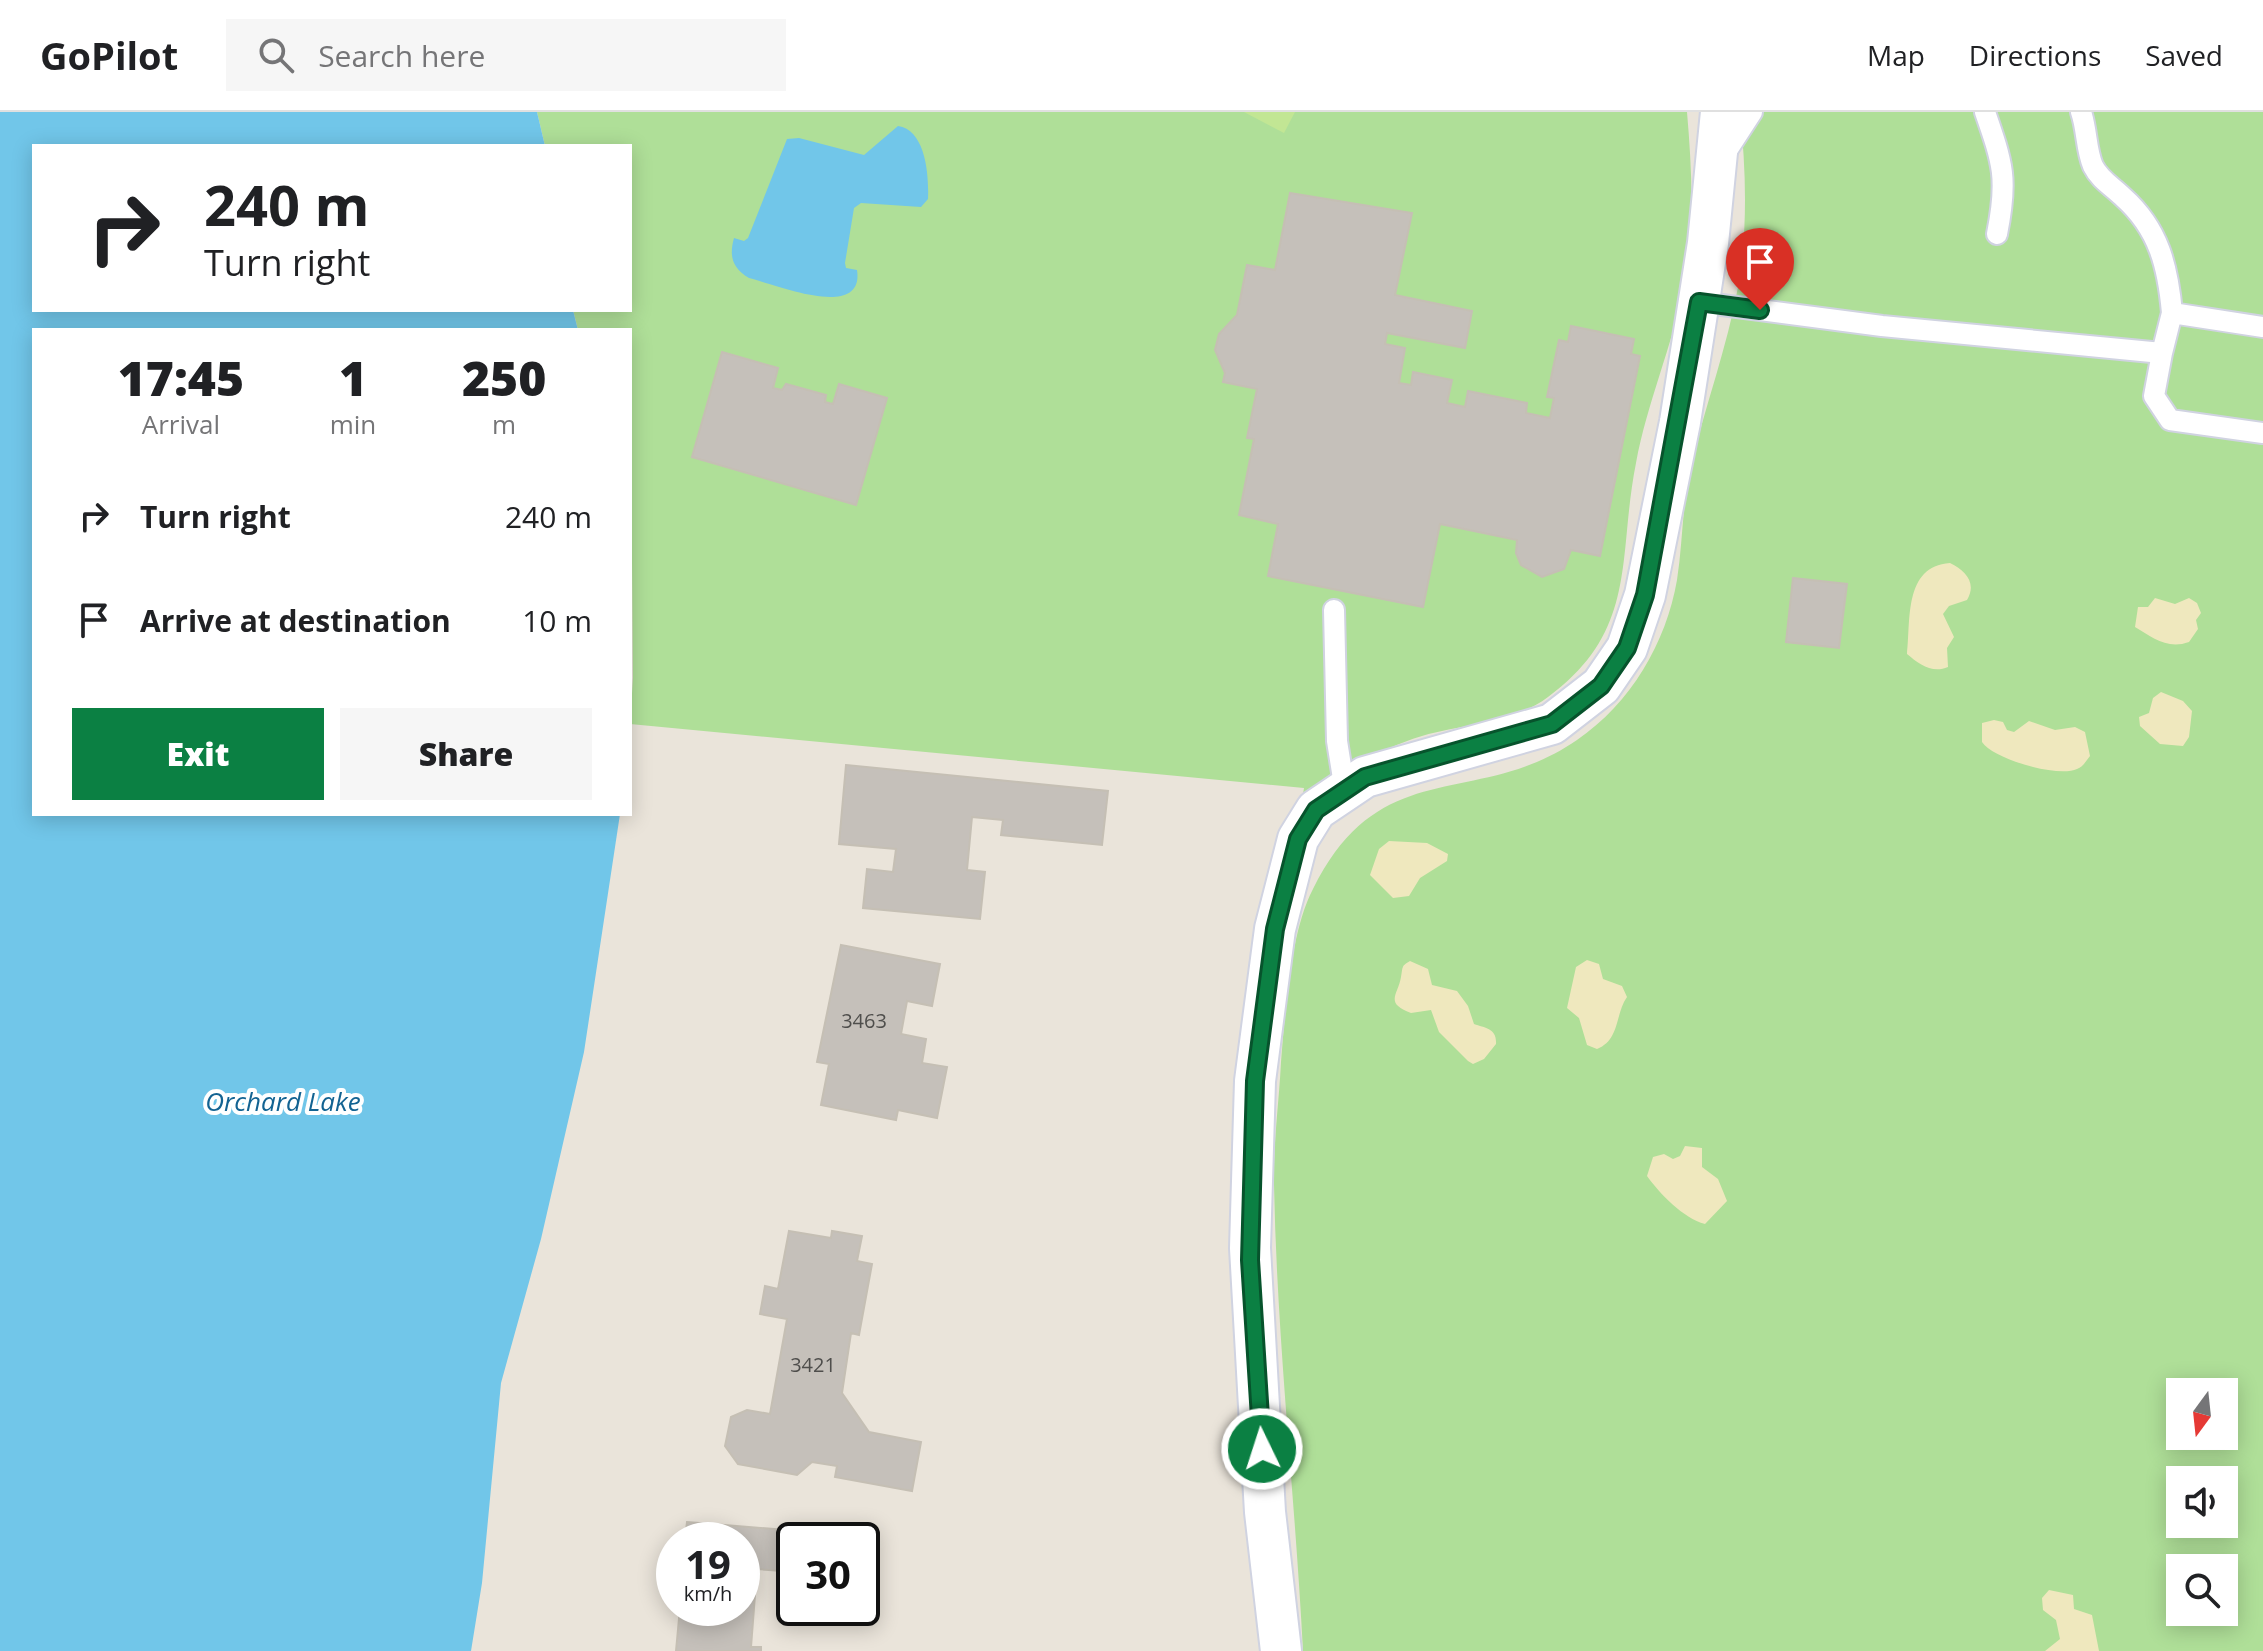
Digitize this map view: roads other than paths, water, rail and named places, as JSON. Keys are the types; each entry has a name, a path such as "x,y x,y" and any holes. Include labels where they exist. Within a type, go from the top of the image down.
{"street":[{"path":"1281,1651 1265,1512 1250,1260 1255,1081 1275,929 1298,839 1316,810 1365,777 1552,724 1601,686 1627,648 1645,595 1699,302 1721,112"}],"lane":[{"path":"1717,165 1752,112"},
{"path":"1985,112 2003,164 2005,191 1997,234"},
{"path":"2081,112 2092,163 2101,178 2125,198 2154,231 2166,264 2172,313 2154,396 2170,420 2263,433"},
{"path":"1699,302 1882,326 2162,353"},
{"path":"2172,313 2263,327"},
{"path":"1334,610 1337,741 1345,791"}],"water":[{"name":"Orchard Lake","path":"0,112 537,112 545,144 32,144 32,312 574,312 578,328 32,328 32,816 620,816 584,1052 541,1239 501,1383 482,1583 471,1651 0,1651"},
{"path":"898,126 907,129 920,145 928,178 928,199 921,207 861,203 854,208 845,263 846,268 857,270 856,286 847,294 833,297 796,292 749,278 735,266 732,256 734,238 744,241 748,238 787,139 799,138 864,155"}]}
